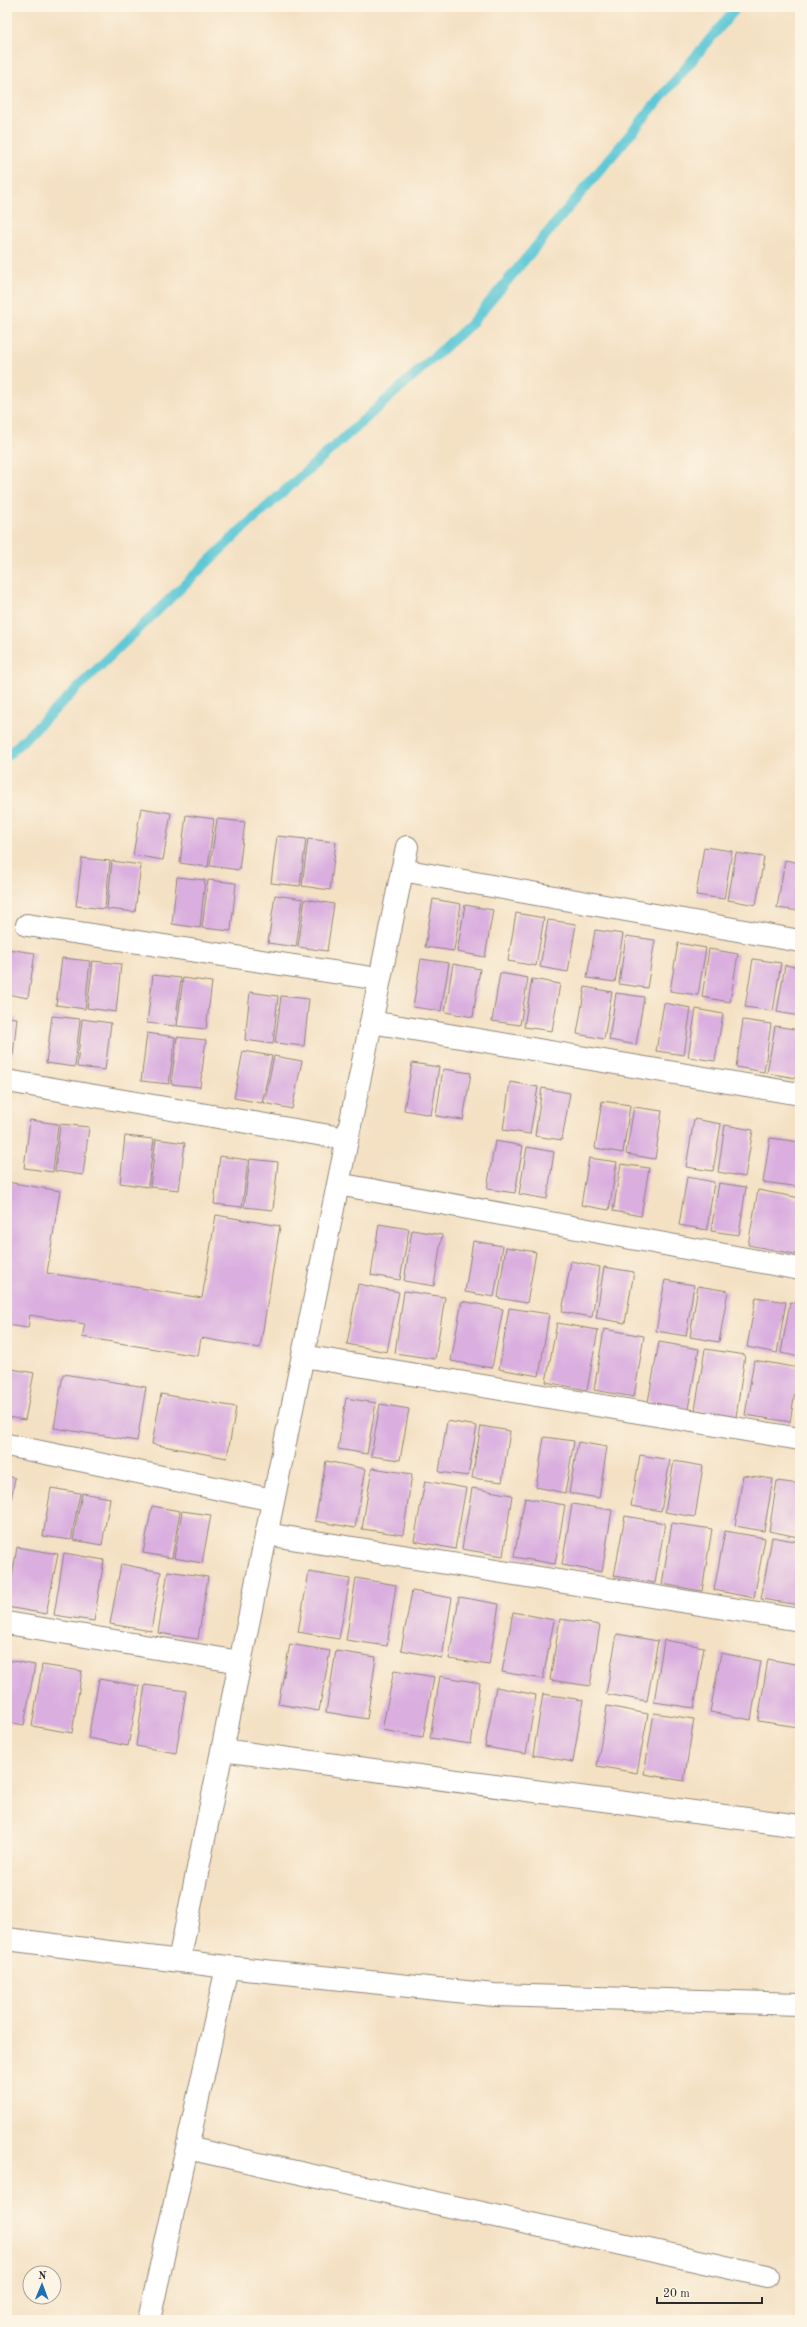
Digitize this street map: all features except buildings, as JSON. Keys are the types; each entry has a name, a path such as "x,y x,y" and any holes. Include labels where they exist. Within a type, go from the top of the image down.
{"street":[{"path":"179,1961 407,847"},
{"path":"402,870 800,941"},
{"path":"27,924 380,979"},
{"path":"371,1022 800,1094"},
{"path":"7,1081 347,1139"},
{"path":"338,1184 800,1269"},
{"path":"303,1356 800,1439"},
{"path":"7,1445 273,1500"},
{"path":"266,1534 800,1620"},
{"path":"7,1623 240,1662"},
{"path":"222,1750 800,1826"},
{"path":"7,1939 227,1967 494,1995 800,2004"},
{"path":"149,2320 227,1967"},
{"path":"187,2148 767,2276"}],"waterway":[{"path":"7,756 241,530 471,324 737,7"}]}
